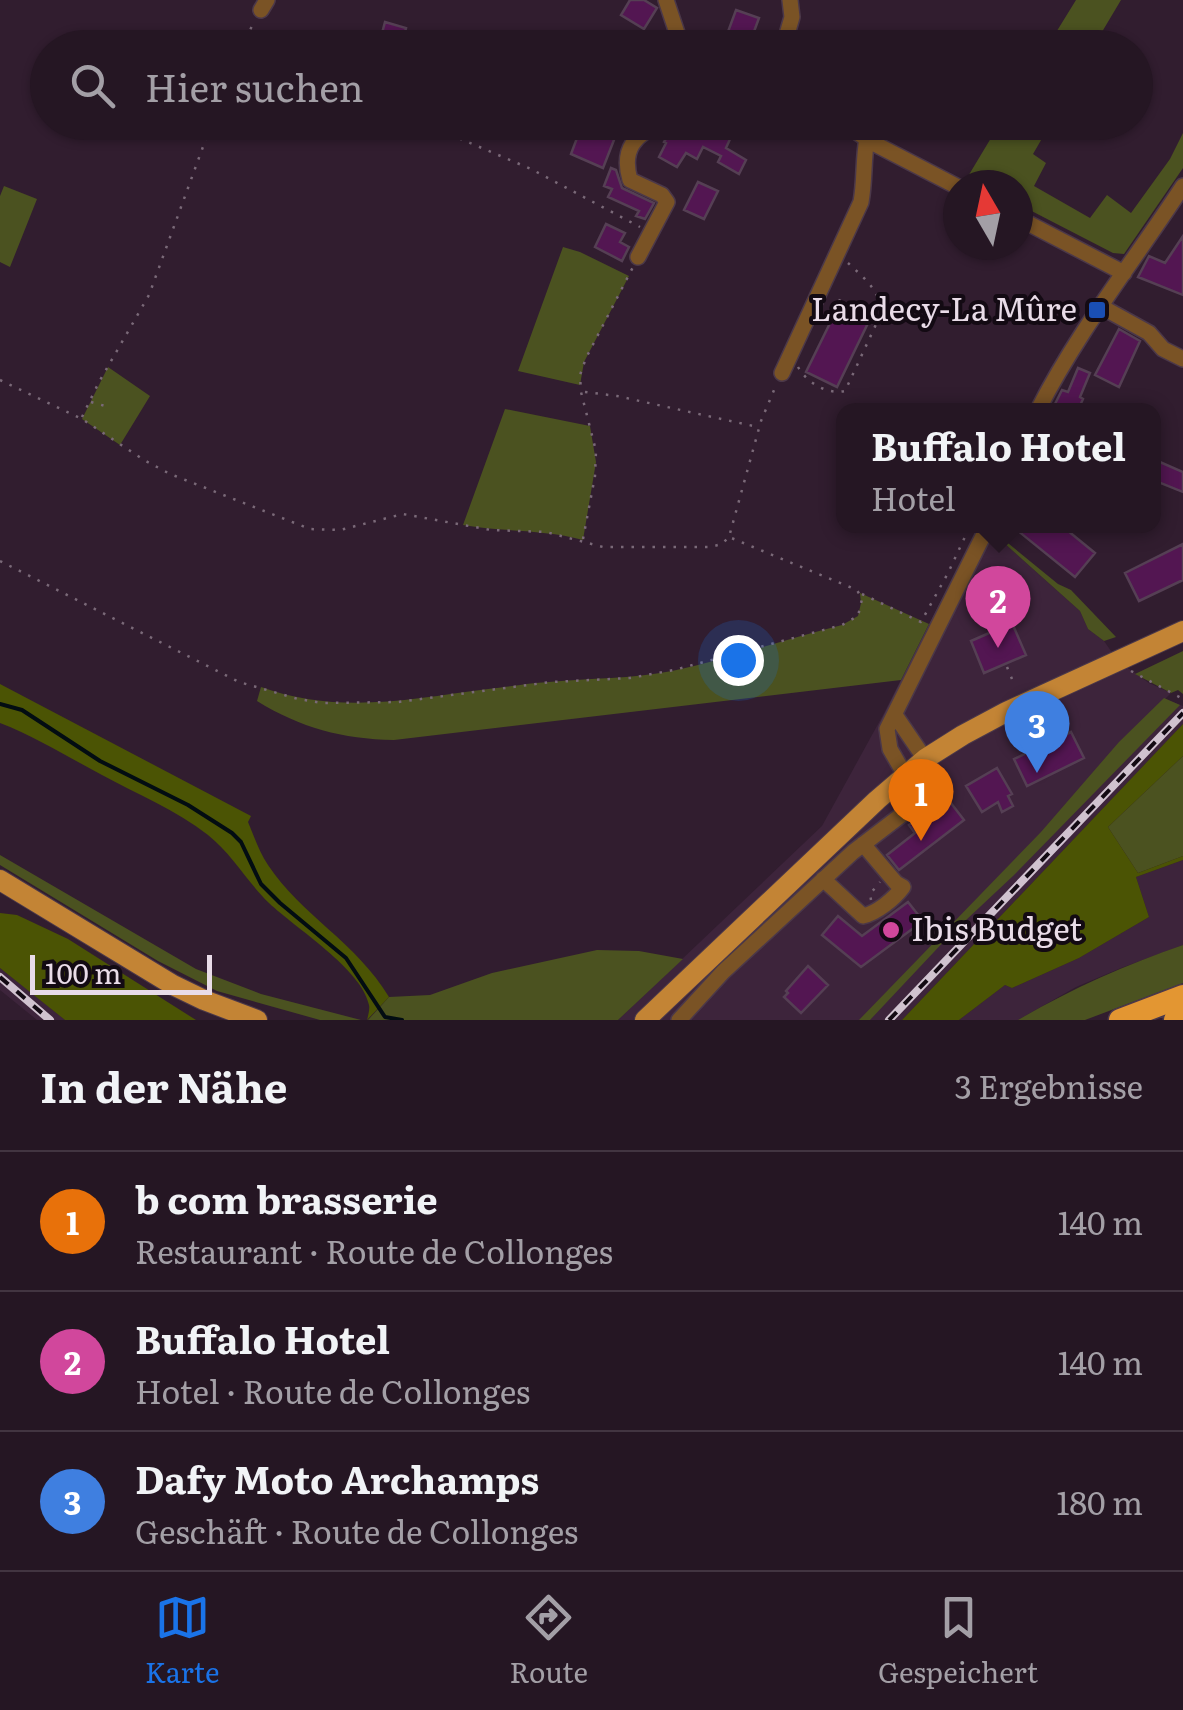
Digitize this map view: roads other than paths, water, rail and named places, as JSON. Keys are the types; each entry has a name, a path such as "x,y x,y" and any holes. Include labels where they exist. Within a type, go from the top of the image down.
{"highway":[{"path":"1120,1020 1183,996"},
{"path":"1174,1020 1183,1017"}],"main road":[{"path":"645,1020 925,760 986,722 1183,631"},
{"path":"0,880 173,985 257,1020"}],"street":[{"path":"666,0 676,30"},
{"path":"788,30 790,0"},
{"path":"634,140 626,167 630,180 662,195 668,202 638,257"},
{"path":"790,370 861,202 867,140"},
{"path":"871,140 943,179"},
{"path":"1042,403 1100,306 1183,186"},
{"path":"1033,226 1124,273"},
{"path":"1100,306 1148,333 1164,349 1183,359"},
{"path":"905,775 890,750 887,729 979,533"},
{"path":"679,1020 723,972 823,879 942,784 895,716"},
{"path":"823,879 861,915 878,909 903,887 864,844"}],"waterway":[{"path":"0,704 22,710 100,761 188,805 232,833 241,842 261,884 346,958 385,1017 402,1020"}],"railway":[{"path":"889,1020 1183,713"},
{"path":"0,977 50,1020"}],"place":[{"name":"Landecy-La Mûre","path":"1097,310"},
{"name":"Buffalo Hotel","path":"998,648"},
{"name":"Dafy Moto Archamps","path":"1037,773"},
{"name":"b com brasserie","path":"921,841"},
{"name":"Ibis Budget","path":"891,930"}]}
